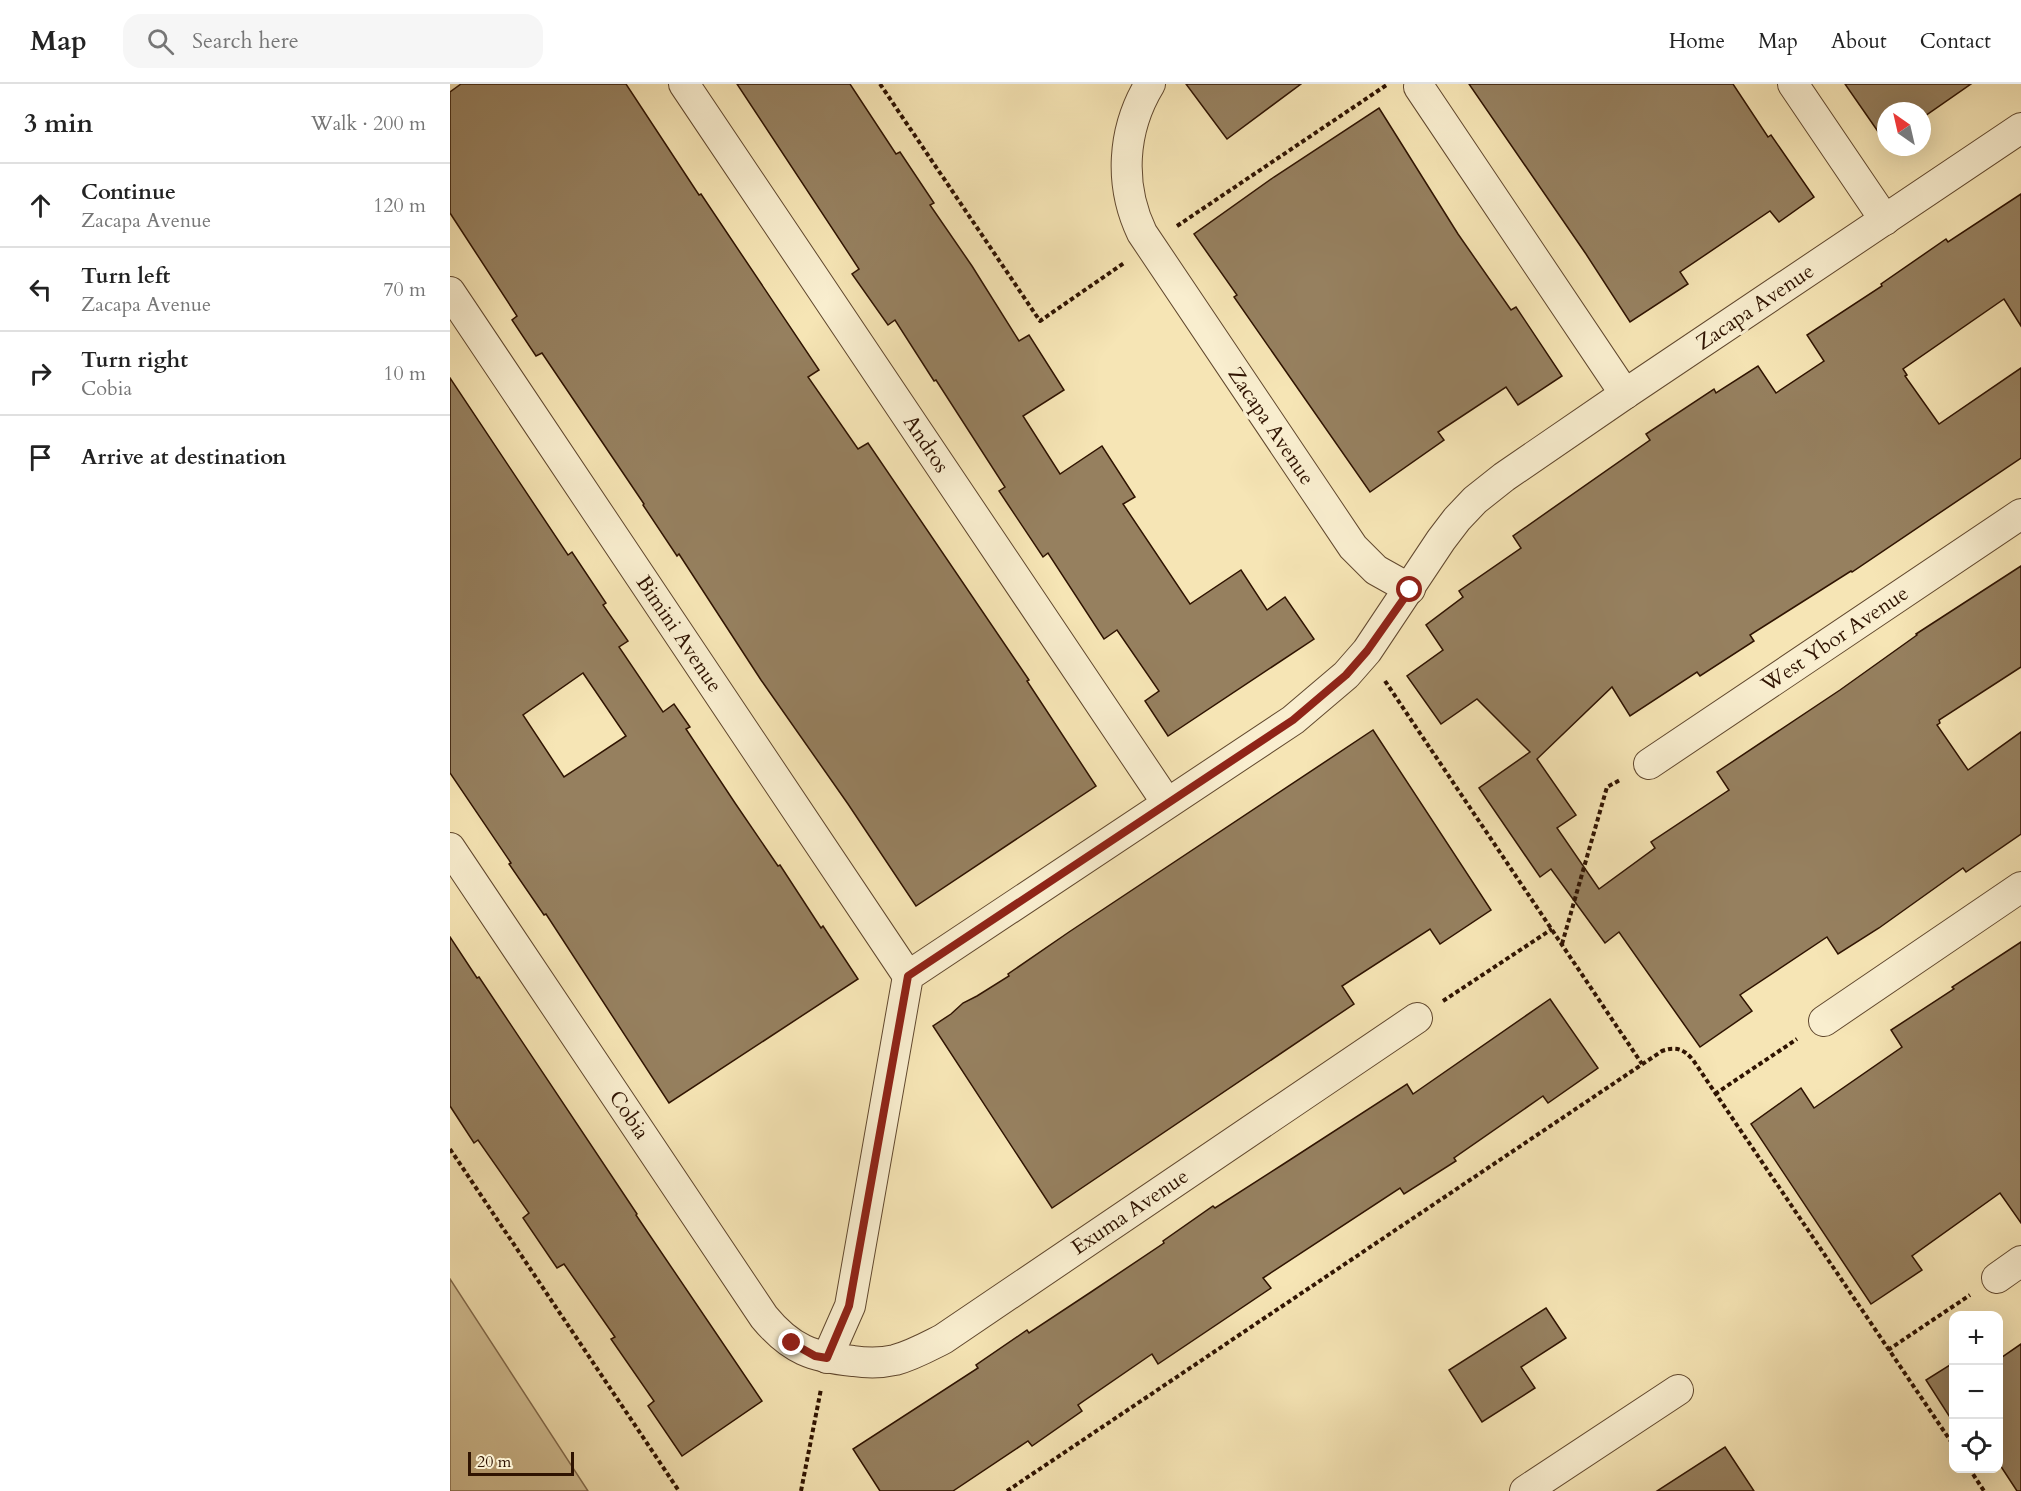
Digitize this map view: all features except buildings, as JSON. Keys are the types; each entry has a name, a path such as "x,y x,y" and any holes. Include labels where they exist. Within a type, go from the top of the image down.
{"street":[{"name":"Andros","path":"684,84 1167,803"},
{"name":"Zacapa Avenue","path":"1150,84 1137,110 1131,132 1126,169 1130,204 1149,245 1353,547 1376,570 1410,590"},
{"path":"1793,84 1885,220"},
{"path":"1419,87 1625,393"},
{"name":"Zacapa Avenue","path":"908,976 1293,720 1346,675 1366,652 1410,590 1441,540 1475,500 1504,477 1625,393 2021,128"},
{"name":"Bimini Avenue","path":"450,292 908,976"},
{"name":"West Ybor Avenue","path":"1649,764 2021,514"},
{"name":"Cobia","path":"450,848 765,1317 777,1333 792,1343 815,1356 827,1358"},
{"path":"1824,1021 2021,887"},
{"path":"827,1358 849,1306 908,976"},
{"name":"Exuma Avenue","path":"827,1358 867,1363 893,1360 919,1352 943,1339 1417,1018"},
{"path":"1525,1491 1678,1390"}],"path":[{"path":"880,84 1040,321 1388,84"},
{"path":"1366,652 1642,1064"},
{"path":"1562,945 1607,787 1649,764"},
{"path":"1417,1018 1552,929"},
{"path":"1715,1094 1824,1021"},
{"path":"1007,1491 1642,1064 1670,1048 1680,1049 1693,1060 1949,1440"},
{"path":"450,1149 680,1491"},
{"path":"1888,1350 2009,1270"},
{"path":"801,1491 827,1358"},
{"path":"1972,1473 1984,1491"}],"shaded area":[{"path":"450,1279 588,1491 450,1491"}],"route":[{"path":"792,1343 815,1356 827,1358 849,1306 908,976 1293,720 1346,675 1367,651 1410,590"}]}
